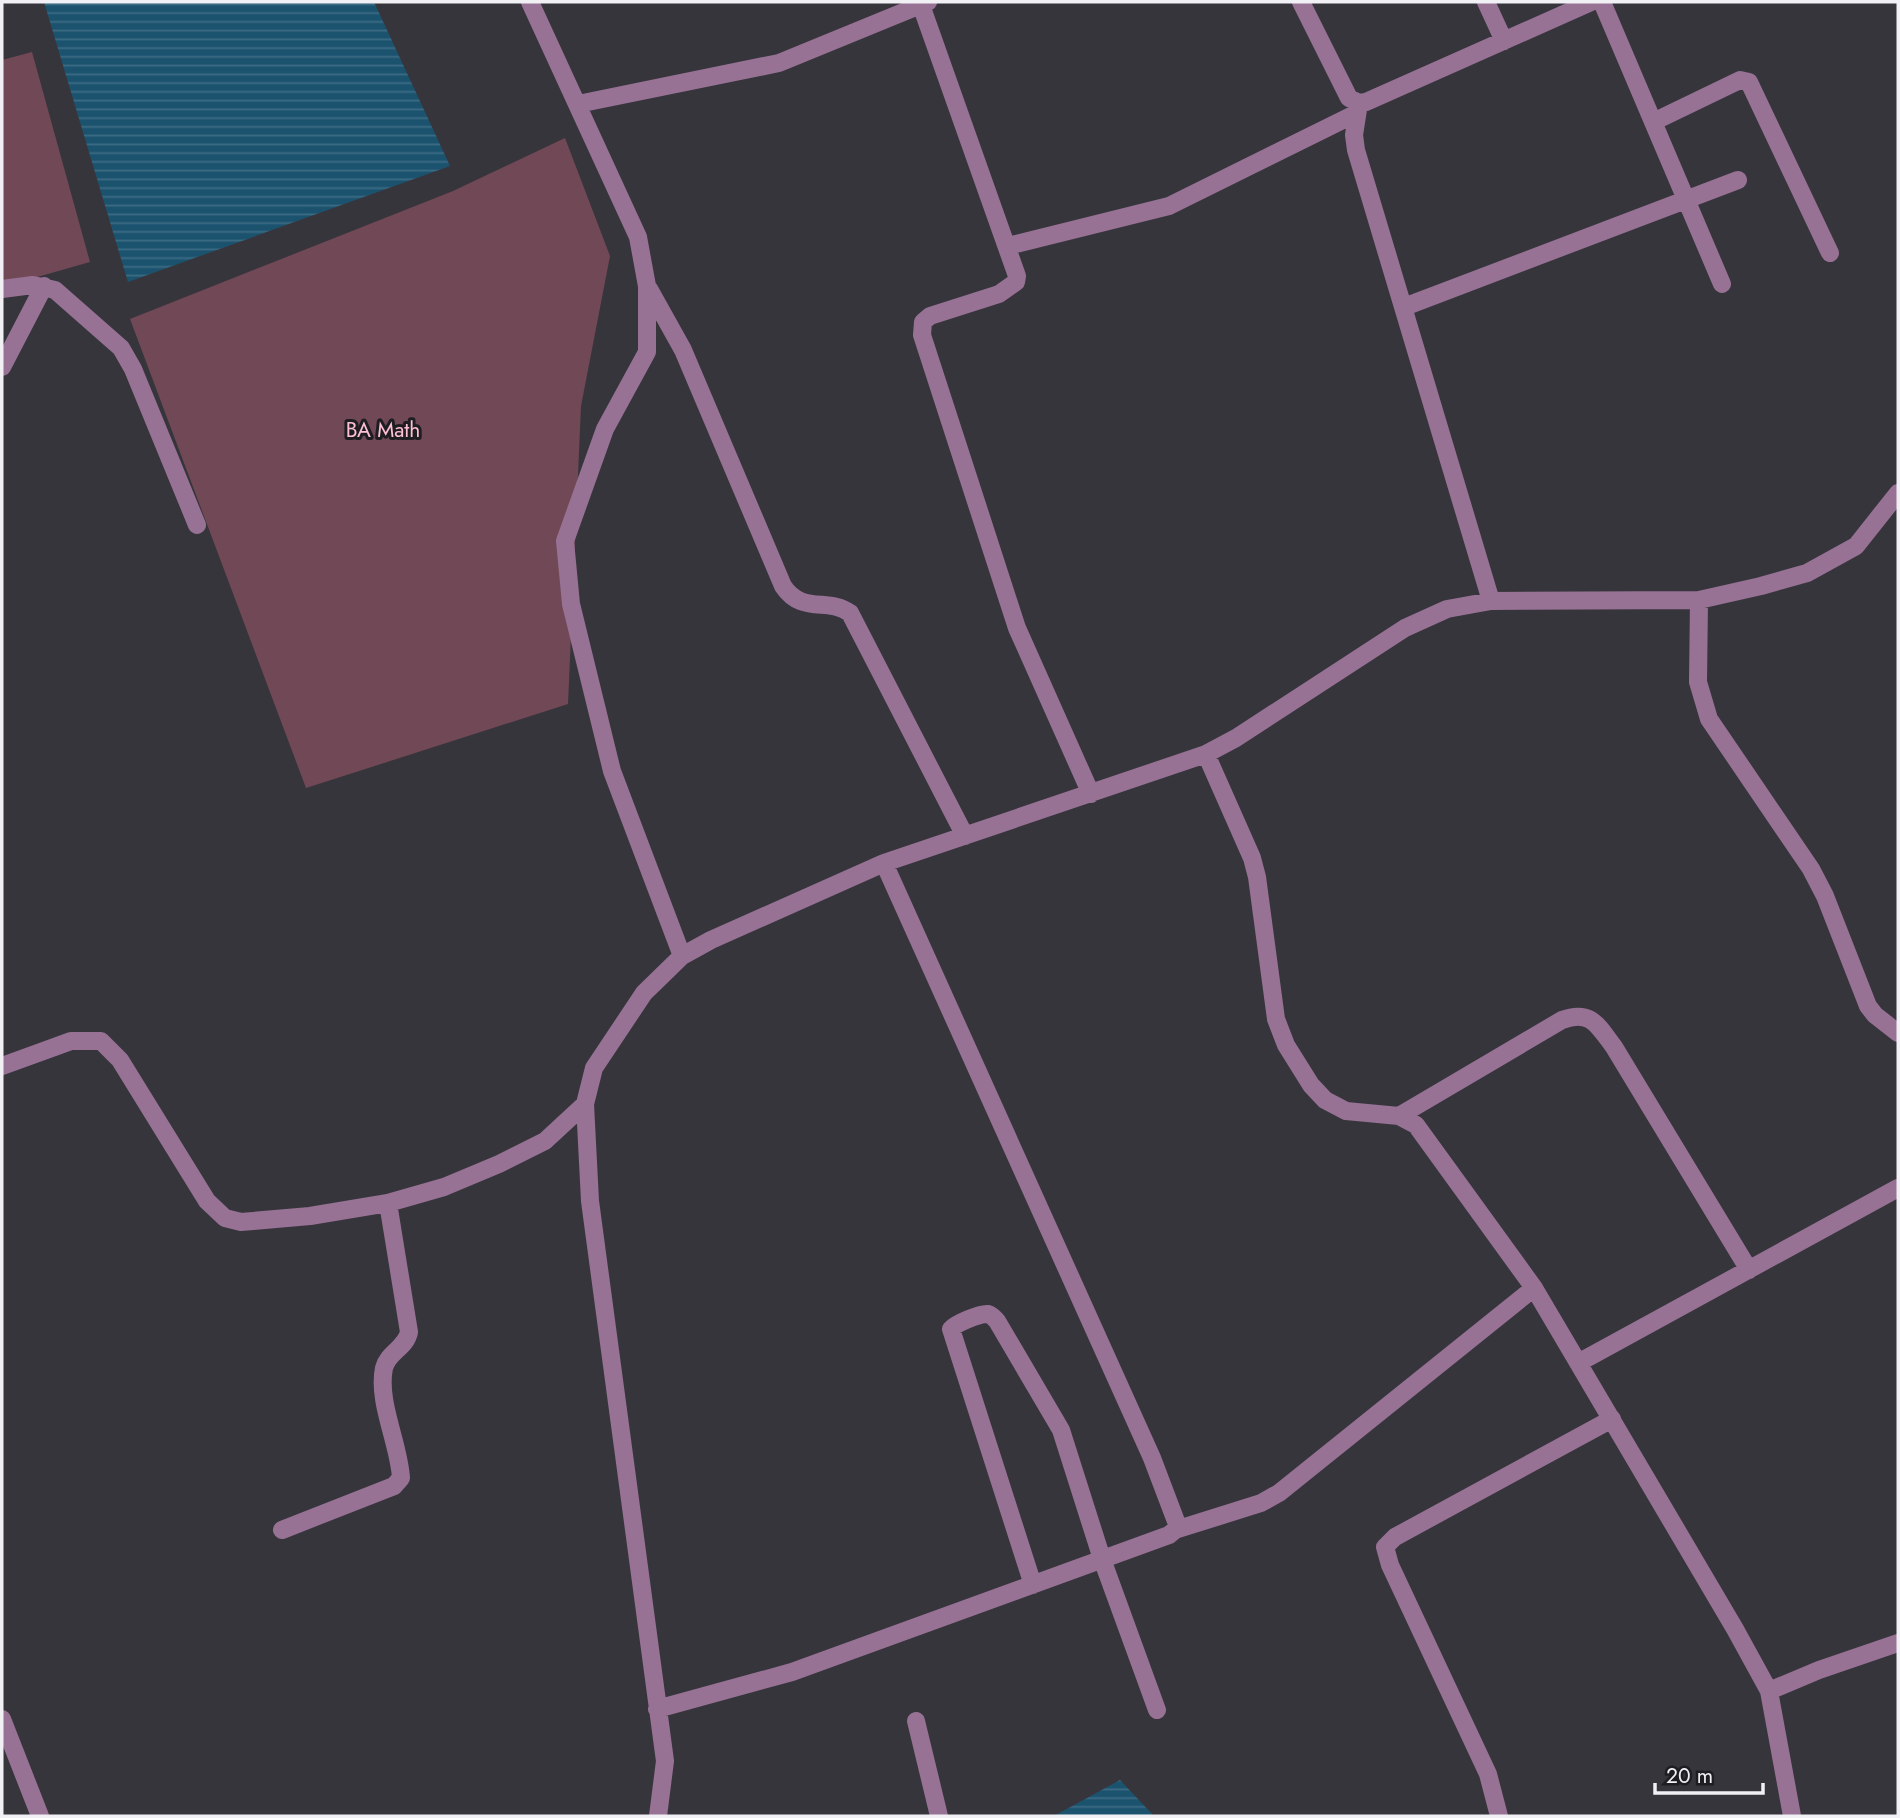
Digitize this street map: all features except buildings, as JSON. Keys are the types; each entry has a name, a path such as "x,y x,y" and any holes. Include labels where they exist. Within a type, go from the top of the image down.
{"street":[{"path":"530,2 638,237 648,286 647,352 605,429 565,541 571,604 612,771 682,956"},
{"path":"1301,2 1349,98 1358,108"},
{"path":"1486,2 1504,41"},
{"path":"1008,246 1169,206 1366,103 1591,2"},
{"path":"1602,2 1722,284"},
{"path":"578,104 779,62 924,3 1016,268 1016,282 999,294 930,316 923,322 922,335 1017,628 1091,794"},
{"path":"1653,122 1740,80 1749,82 1830,253"},
{"path":"1358,108 1354,135 1356,150 1491,601"},
{"path":"1405,307 1738,180"},
{"path":"2,289 13,286 44,286 55,290 121,348 197,525"},
{"path":"2,367 44,286"},
{"path":"648,286 683,350 783,586 798,602 844,609 850,614 965,836"},
{"path":"658,1816 665,1761 590,1201 585,1104 594,1068 643,993 682,956 711,940 884,863 1206,754 1236,738 1405,628 1447,609 1491,601 1699,600 1807,573 1856,546 1898,493"},
{"path":"1699,600 1698,682 1709,719 1811,869 1825,896 1868,1006 1898,1033"},
{"path":"1206,754 1252,858 1257,877 1276,1019 1286,1045 1311,1085 1325,1100 1346,1111 1399,1116 1416,1125 1534,1288 1769,1691 1792,1816"},
{"path":"884,863 1152,1458 1175,1514 1175,1530"},
{"path":"1399,1116 1562,1020 1575,1015 1585,1016 1596,1023 1614,1047 1749,1270"},
{"path":"2,1066 71,1041 102,1041 120,1060 207,1201 225,1218 241,1222 266,1221 388,1203 444,1187 545,1141 585,1104"},
{"path":"1578,1363 1898,1188"},
{"path":"282,1530 394,1486 401,1478 382,1385 386,1361 405,1343 409,1332 388,1203"},
{"path":"657,1709 792,1672 1169,1535 1175,1530 1261,1503 1279,1493 1534,1288"},
{"path":"1033,1585 952,1337 951,1329 956,1324 987,1314 997,1321 1061,1430 1102,1559 1157,1710"},
{"path":"1499,1816 1488,1774 1390,1565 1385,1547 1395,1537 1612,1419"},
{"path":"1769,1691 1819,1670 1898,1643"},
{"path":"2,1719 40,1816"},
{"path":"916,1721 939,1816"}],"green space":[{"path":"32,52 90,262 2,287 2,60"},
{"name":"BA Math","path":"565,138 610,256 581,406 568,704 306,788 130,319 453,191"}],"water":[{"path":"44,2 374,2 450,166 128,282"},
{"path":"1120,1780 1154,1816 1054,1816"}]}
